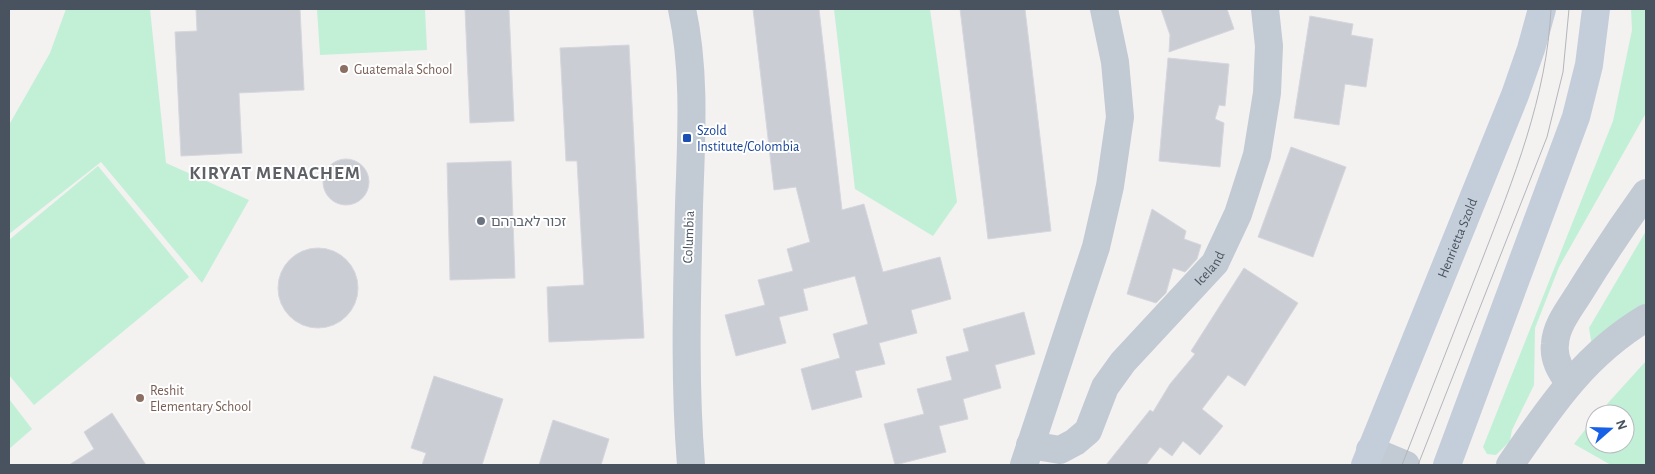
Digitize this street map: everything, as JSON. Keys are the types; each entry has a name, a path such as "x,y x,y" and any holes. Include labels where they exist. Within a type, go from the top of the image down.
{"main road":[{"name":"Henrietta Szold","path":"1368,458 1508,113 1531,50 1542,9"},
{"path":"1447,465 1576,117 1588,64 1596,9"}],"street":[{"name":"Columbia","path":"682,9 686,28 691,82 686,340 691,465"},
{"name":"Iceland","path":"1104,9 1115,62 1120,117 1110,186 1096,247 1027,455 1060,450 1075,442 1088,431 1104,387 1123,362 1215,263 1238,214 1257,154 1267,93 1270,46 1265,9"},
{"path":"1569,382 1560,371 1554,353 1555,341 1561,322 1607,248 1646,193"},
{"path":"1510,465 1569,382 1590,359 1630,327 1646,318"},
{"path":"1368,458 1406,465"}],"green space":[{"path":"66,9 150,9 166,163 249,200 202,283 101,162 9,234 9,125 50,53"},
{"path":"317,9 425,9 427,50 320,55"},
{"path":"834,9 930,9 957,202 933,236 855,189"},
{"path":"1631,9 1646,9 1646,113 1559,267 1535,328 1534,385 1512,430 1510,441 1496,455 1487,454 1483,447 1613,121 1632,30"},
{"path":"98,166 189,277 34,405 9,375 9,240"},
{"path":"1646,231 1646,308 1592,346 1589,328"},
{"path":"1646,361 1646,465 1611,465 1592,454 1635,454 1635,404 1607,404"},
{"path":"9,399 32,429 9,449"},
{"path":"1585,430 1585,450 1574,444"}],"building":[{"path":"196,9 300,9 304,90 239,93 242,153 181,156 175,32 197,31"},
{"path":"465,9 509,9 514,121 470,123"},
{"path":"753,9 819,9 842,210 864,204 883,272 940,257 951,299 911,310 917,333 879,343 885,364 855,371 862,397 812,410 801,369 840,358 833,334 868,324 855,276 803,289 808,310 779,317 786,343 736,356 725,315 765,305 758,280 793,271 787,249 810,242 796,187 774,190"},
{"path":"960,9 1025,9 1051,231 988,239"},
{"path":"1161,9 1227,9 1234,29 1169,52 1170,35"},
{"path":"1310,16 1353,24 1351,35 1373,39 1366,87 1345,84 1339,125 1294,118"},
{"path":"629,45 644,338 549,342 547,287 584,285 577,161 566,161 560,48"},
{"path":"1168,58 1229,64 1225,106 1219,105 1215,119 1224,123 1220,167 1159,161"},
{"path":"1291,147 1346,167 1313,257 1258,237"},
{"path":"341,159 351,159 365,169 369,182 365,195 359,201 351,205 341,205 327,195 323,187 323,177 333,163"},
{"name":"זכור לאברהם","path":"511,161 515,278 450,280 447,163"},
{"path":"1152,209 1186,231 1184,239 1201,245 1197,259 1185,272 1173,268 1166,293 1156,303 1127,294"},
{"path":"318,248 333,251 346,260 355,273 358,288 355,303 346,316 333,325 318,328 303,325 290,316 281,303 278,288 281,273 290,260 303,251"},
{"path":"1244,268 1298,303 1245,386 1228,375 1202,409 1223,426 1200,455 1183,441 1172,456 1160,447 1146,465 1106,465 1150,410 1153,412 1170,384 1195,354 1191,351"},
{"path":"1024,312 1035,354 995,365 1001,388 963,399 968,419 939,426 946,452 895,465 884,424 924,414 917,389 952,380 946,357 969,351 963,329"},
{"path":"434,376 503,399 482,465 422,465 426,453 411,448"},
{"path":"112,413 146,465 69,465 94,449 84,432"},
{"path":"553,420 609,439 601,465 539,465"}],"tram line":[{"path":"1402,465 1494,230 1527,137 1543,74 1551,9"},
{"path":"1418,465 1547,137 1563,72 1569,9"}],"place":[{"name":"Guatemala School","path":"344,69"},
{"name":"Szold Institute/Colombia","path":"687,138"},
{"name":"זכור לאברהם","path":"481,221"},
{"name":"Reshit Elementary School","path":"140,398"}],"district":[{"name":"KIRYAT MENACHEM","path":"275,172"}]}
